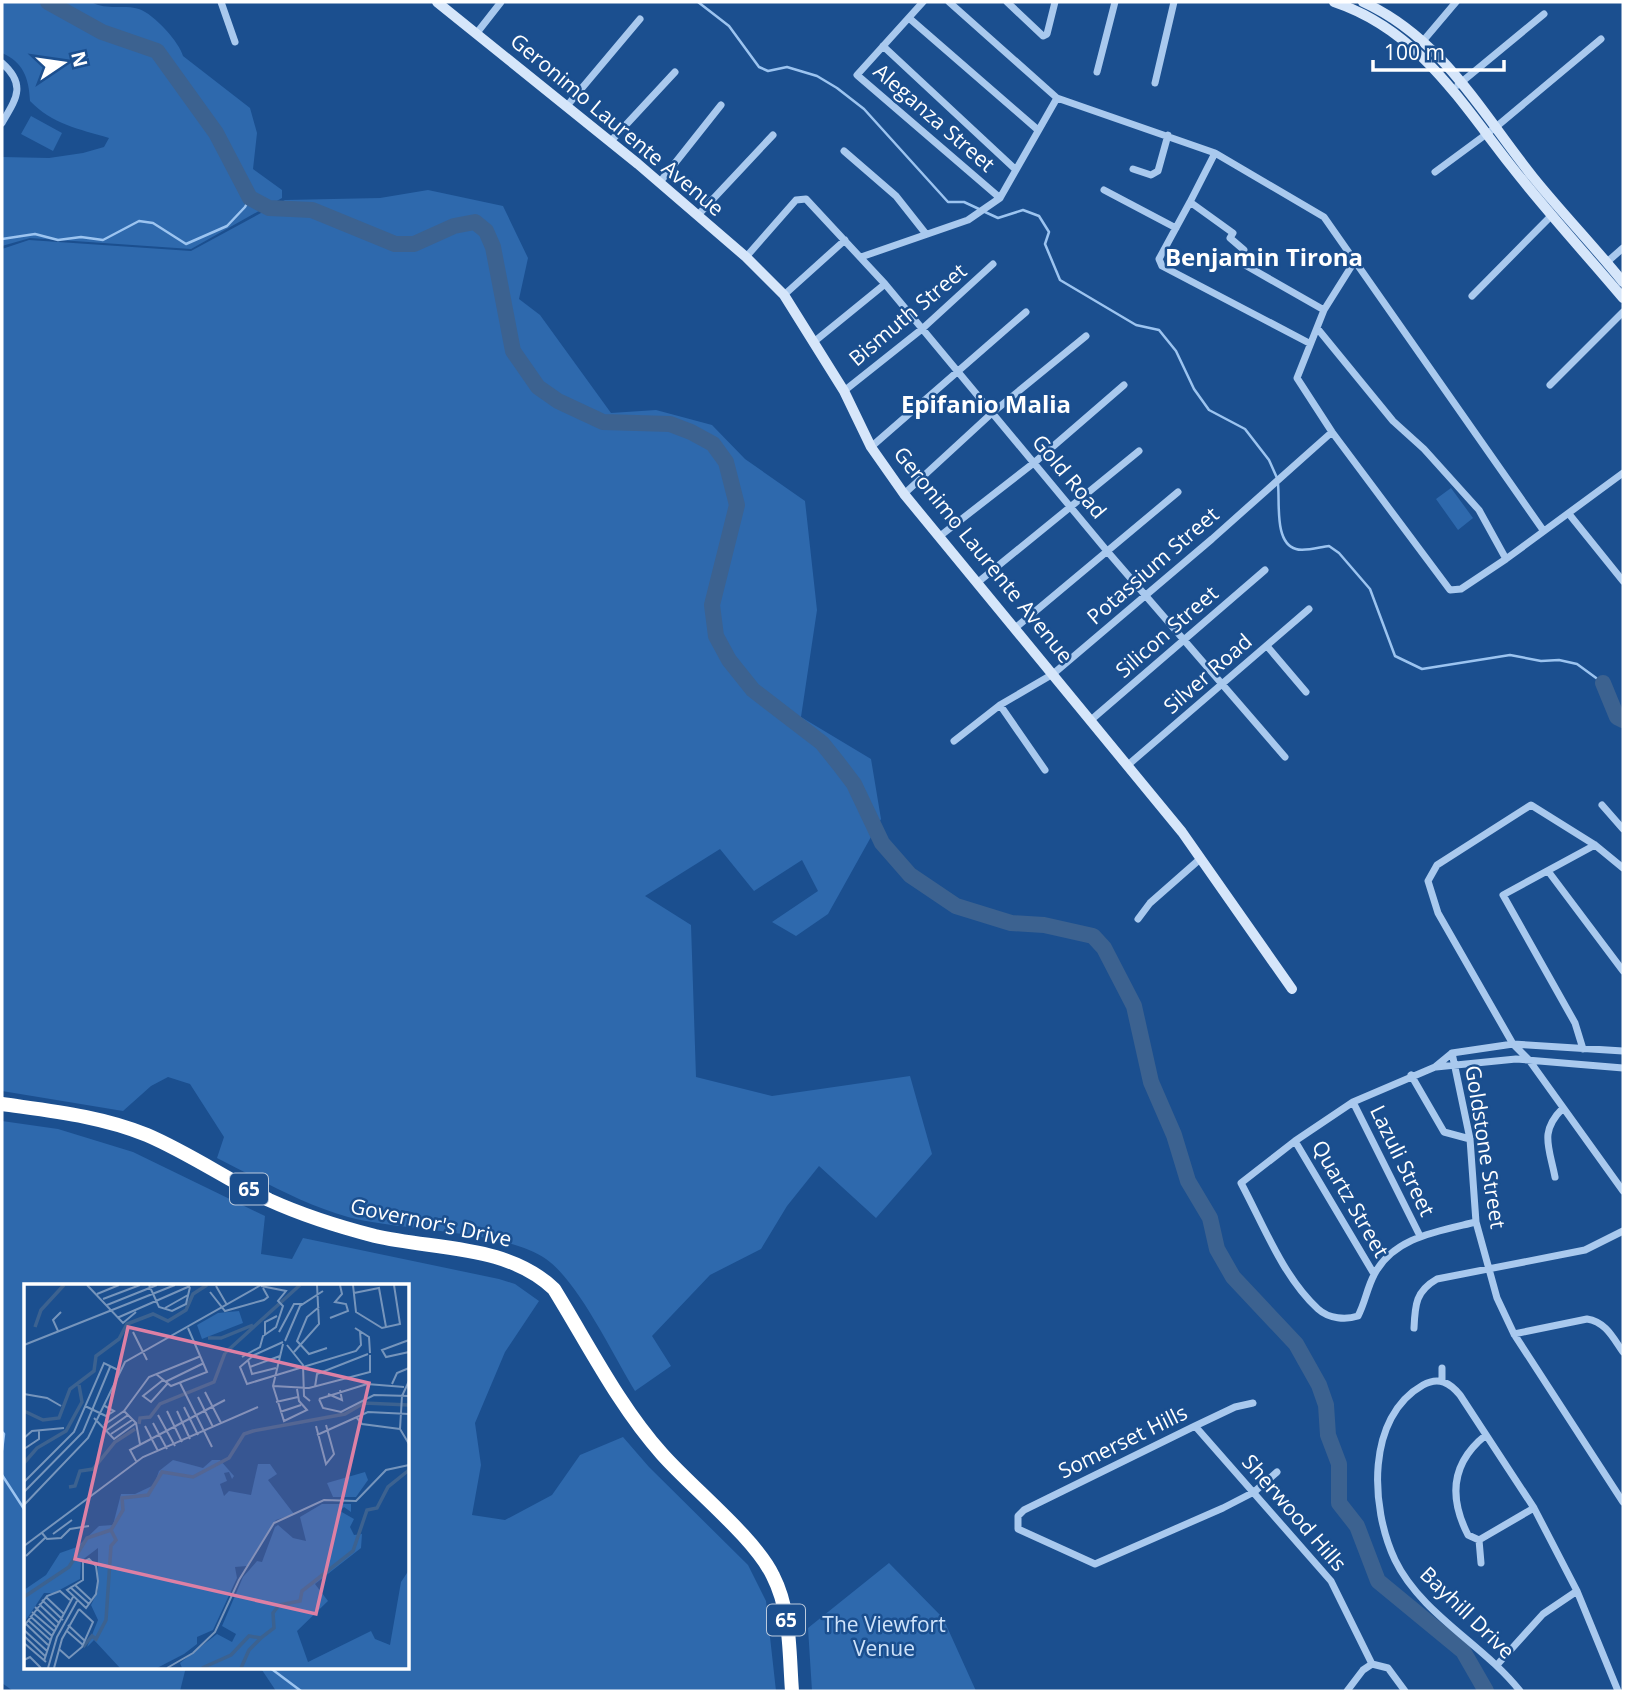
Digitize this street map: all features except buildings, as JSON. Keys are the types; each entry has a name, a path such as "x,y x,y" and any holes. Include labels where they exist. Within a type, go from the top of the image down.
{"highway":[{"name":"Governor's Drive","path":"2,1104 112,1123 148,1136 270,1200 304,1213 375,1236 502,1258 526,1266 541,1277 554,1289 628,1409 660,1453 759,1554 772,1574 787,1620 792,1691"}],"street":[{"path":"221,2 235,42"},
{"name":"Geronimo Laurente Avenue","path":"437,2 698,215 784,295 844,391 871,447 904,494 1128,765 1200,859 1292,989"},
{"path":"477,34 501,2"},
{"name":"Aleganza Street","path":"923,2 857,75 1000,198"},
{"path":"949,2 1057,99 1215,153 1325,217 1543,530"},
{"path":"1007,2 1043,36 1046,34 1055,2"},
{"path":"1097,72 1115,2"},
{"path":"1155,83 1174,2"},
{"path":"1334,2 1423,41 1552,215 1623,298"},
{"path":"1363,2 1379,5 1458,85"},
{"path":"1423,41 1456,2"},
{"path":"1458,85 1545,14"},
{"path":"909,18 1038,130"},
{"path":"566,107 640,19"},
{"path":"1435,172 1492,131 1601,39"},
{"path":"883,46 1015,169"},
{"path":"2,63 15,75 17,86 16,97 2,123"},
{"path":"610,142 675,72"},
{"path":"861,257 968,220 1000,198 1057,99"},
{"path":"660,183 721,105"},
{"path":"1492,131 1623,282"},
{"path":"698,215 773,135"},
{"path":"1133,169 1151,175 1158,171 1168,135"},
{"path":"844,151 896,196 926,234"},
{"path":"1215,153 1159,259 1161,266 1309,344"},
{"path":"1104,190 1176,228"},
{"path":"746,257 796,200 806,199 845,240 784,295"},
{"path":"1190,202 1233,233 1230,238 1244,250 1239,260 1245,265 1324,310"},
{"path":"1472,296 1552,215"},
{"name":"Gold Road","path":"845,240 1285,757"},
{"path":"1607,262 1623,248"},
{"path":"1356,259 1324,310 1297,378 1332,432 1450,590 1461,589 1506,559 1623,473"},
{"name":"Bismuth Street","path":"844,391 922,329 993,264"},
{"path":"815,341 885,284"},
{"path":"871,447 1026,312"},
{"path":"1550,385 1623,312"},
{"path":"1317,328 1393,421 1424,449 1479,510 1506,559"},
{"path":"904,494 992,414 1086,336"},
{"path":"940,536 1035,462 1124,385"},
{"name":"Potassium Street","path":"954,741 1000,705 1054,674 1332,432"},
{"path":"977,583 1139,451"},
{"path":"1014,629 1178,492"},
{"path":"1569,514 1623,581"},
{"name":"Silicon Street","path":"1091,720 1265,570"},
{"name":"Silver Road","path":"1128,765 1224,685 1309,608"},
{"path":"1267,646 1306,692"},
{"path":"1000,705 1045,770"},
{"path":"1623,868 1595,845 1531,805 1437,865 1428,881 1438,913 1513,1044 1529,1060 1623,1191"},
{"path":"1602,805 1623,829"},
{"path":"1583,1049 1575,1023 1503,895 1595,845"},
{"path":"1138,919 1150,903 1200,859"},
{"path":"1548,871 1623,971"},
{"path":"1435,1067 1452,1053 1513,1044 1623,1051"},
{"name":"Goldstone Street","path":"1452,1053 1471,1139 1476,1222 1497,1298 1514,1334 1623,1502"},
{"path":"1476,1222 1420,1236 1394,1250 1374,1274 1358,1316 1345,1321 1319,1311 1284,1265 1241,1183 1295,1141 1353,1102 1435,1067 1529,1060 1623,1068"},
{"path":"1411,1075 1444,1132 1471,1139"},
{"name":"Lazuli Street","path":"1353,1102 1420,1236"},
{"path":"1555,1177 1546,1131 1549,1122 1563,1108"},
{"name":"Quartz Street","path":"1295,1141 1374,1274"},
{"path":"1414,1328 1415,1302 1424,1286 1437,1279 1585,1250 1623,1231"},
{"path":"1514,1334 1575,1321 1597,1321 1606,1328 1623,1352"},
{"path":"1442,1368 1442,1381 1451,1385 1460,1395 1534,1508 1577,1591 1618,1691"},
{"name":"Bayhill Drive","path":"1442,1381 1432,1381 1421,1386 1401,1403 1387,1425 1379,1467 1384,1524 1395,1560 1404,1576 1432,1606 1497,1665 1520,1691"},
{"name":"Somerset Hills","path":"1253,1403 1235,1407 1024,1510 1017,1522 1018,1529 1025,1533 1096,1564 1254,1492"},
{"name":"Sherwood Hills","path":"1195,1426 1331,1581 1372,1664 1388,1668 1405,1691"},
{"path":"1486,1435 1462,1460 1457,1480 1464,1528 1474,1539 1479,1540 1534,1508"},
{"path":"1254,1492 1277,1472"},
{"path":"1479,1540 1481,1563"},
{"path":"1497,1665 1543,1614 1577,1591"},
{"path":"1347,1691 1363,1670 1372,1664"}],"green space":[{"path":"2,2 91,2 145,12 166,30 183,56 250,108 257,133 253,169 282,190 282,198 191,249 30,238 2,246 2,157 49,158 83,153 104,147 109,138 57,120 30,101 24,72 15,61 2,53"},
{"path":"31,116 62,133 53,151 21,134"},
{"path":"428,190 503,206 528,258 519,299 540,315 611,413 656,410 712,425 745,459 805,501 817,610 801,717 871,759 881,819 828,914 796,936 772,922 818,891 802,860 754,891 720,849 645,896 691,925 696,1077 772,1096 910,1076 932,1154 876,1218 819,1166 787,1206 761,1249 710,1275 652,1336 671,1366 635,1391 582,1301 546,1259 528,1249 505,1242 348,1217 281,1190 217,1158 224,1137 190,1084 168,1077 151,1086 123,1111 2,1091 2,249 29,240 191,251 285,200 380,198"},
{"path":"1451,488 1473,518 1458,530 1436,499"},
{"path":"2,1121 58,1129 133,1152 265,1216 261,1254 292,1259 303,1238 499,1279 515,1284 539,1301 505,1352 475,1423 481,1465 472,1515 505,1520 552,1495 580,1455 623,1437 649,1467 748,1565 766,1601 776,1691 276,1691 261,1668 410,1668 410,1284 24,1284 24,1668 186,1668 180,1691 13,1691 2,1683"},
{"name":"The Viewfort Venue","path":"889,1563 943,1618 976,1691 812,1691 808,1628"}],"waterway":[{"path":"48,2 102,32 157,51 216,133 250,198 269,208 312,210 395,244 414,244 454,226 475,222 486,231 493,247 513,351 538,387 558,401 603,422 670,424 713,444 726,462 737,505 712,605 716,636 729,660 753,690 822,743 854,784 882,843 910,875 956,906 1011,923 1044,925 1093,936 1104,948 1134,1006 1151,1082 1174,1135 1188,1181 1210,1218 1217,1249 1233,1277 1296,1344 1319,1385 1326,1405 1328,1435 1339,1464 1339,1503 1357,1526 1378,1581 1463,1651 1486,1691"},
{"path":"698,2 729,26 759,67 768,71 787,67 817,76 837,88 864,109 948,202 964,202 979,209"},
{"path":"2,239 35,234 58,240 81,237 103,240 139,221 153,223 186,244 227,226 250,198"},
{"path":"985,212 998,218 1023,210 1039,216 1049,232 1045,244 1060,280 1136,325 1159,330 1176,351 1194,389 1209,410 1245,429 1269,460 1277,478"},
{"path":"1278,484 1281,531 1284,539 1299,550 1329,546 1339,553 1370,589 1395,656 1422,669 1510,655 1541,661 1559,660 1577,664 1603,683"},
{"path":"1603,683 1617,717 1623,720"},
{"path":"2,1432 2,1450"},
{"path":"2,1475 24,1509"},
{"path":"270,1668 301,1691"}],"district":[{"name":"Benjamin Tirona","path":"1264,258"},
{"name":"Epifanio Malia","path":"986,405"}]}
